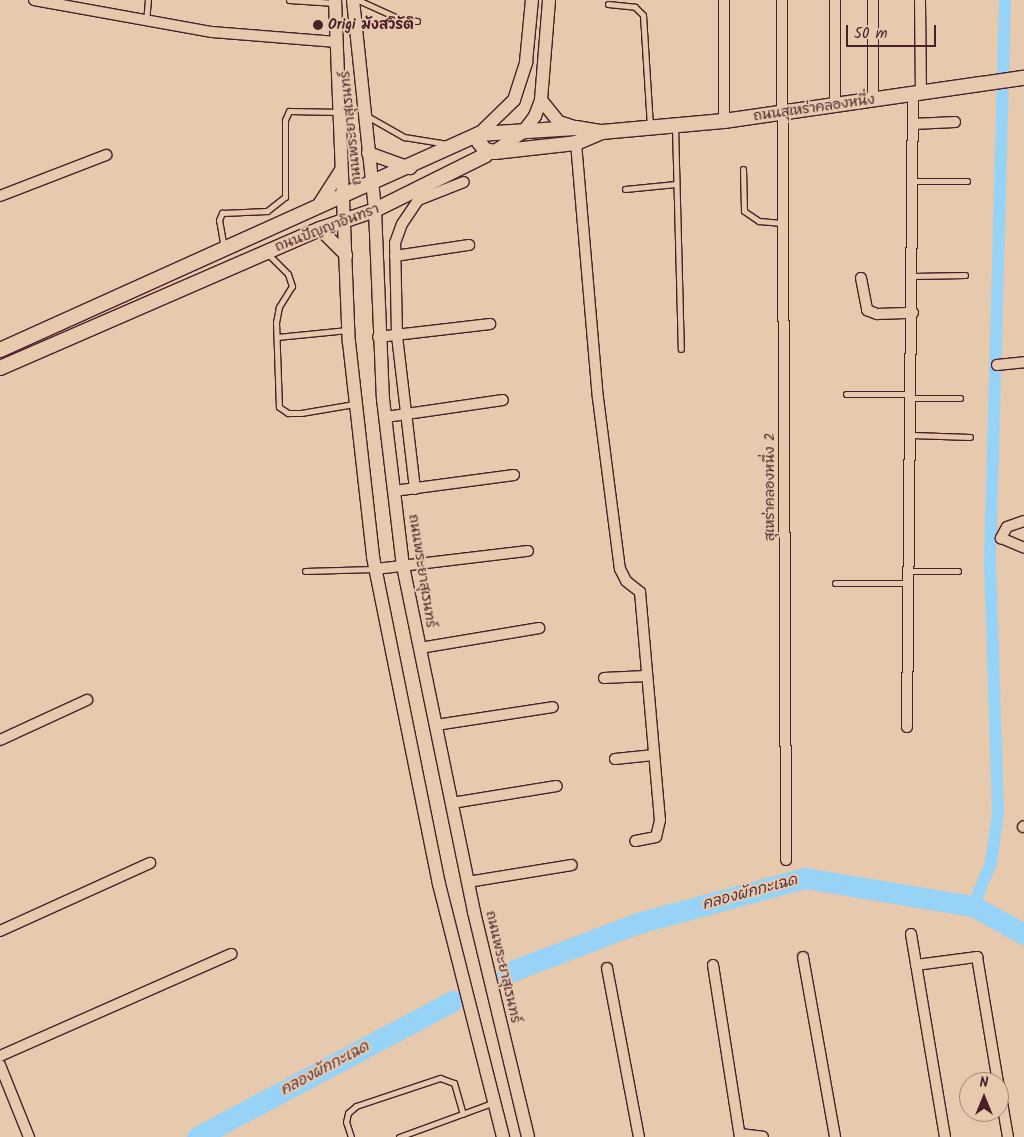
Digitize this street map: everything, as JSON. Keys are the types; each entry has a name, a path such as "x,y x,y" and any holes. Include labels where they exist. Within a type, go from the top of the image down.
{"main road":[{"name":"ถนนสุเหร่าคลองหนึ่ง","path":"479,134 576,128 602,132 724,121 1024,78"},
{"name":"ถนนสุเหร่าคลองหนึ่ง","path":"490,154 576,143 602,132"},
{"name":"ถนนปัญญาอินทรา","path":"0,350 318,206 410,168 479,134"},
{"path":"479,134 479,142 490,154"},
{"name":"ถนนปัญญาอินทรา","path":"0,368 320,229 344,219 375,210 490,154"}],"street":[{"path":"34,0 146,23 337,42"},
{"name":"ถนนพระยาสุเรนทร์","path":"353,0 375,210 378,337 403,566 468,882 528,1137"},
{"name":"ถนนปัญญาอินทรา","path":"479,134 514,100 526,62 532,0"},
{"name":"ถนนปัญญาอินทรา","path":"490,154 523,132 535,116 541,100 549,0"},
{"path":"724,0 724,121"},
{"name":"สุเหร่าคลองหนึ่ง 2","path":"782,0 781,113 786,860"},
{"path":"835,0 835,105"},
{"path":"873,0 873,100"},
{"path":"907,727 914,313 913,124 917,94 920,0"},
{"name":"ถนนพระยาสุเรนทร์","path":"335,1 349,330 354,404 376,569 439,884 492,1103 503,1137"},
{"path":"541,100 559,122 576,128"},
{"path":"913,124 955,122"},
{"path":"576,143 598,398 618,561 623,577 640,592 654,755 660,831 652,839 635,841"},
{"path":"368,153 410,168"},
{"path":"0,196 106,155"},
{"path":"318,206 331,191 343,164"},
{"path":"415,489 397,336 395,256 397,232 418,200 464,182"},
{"path":"320,229 346,255"},
{"path":"395,256 470,245"},
{"path":"861,278 870,312 914,313"},
{"path":"378,337 490,324"},
{"path":"997,365 1024,362"},
{"path":"386,417 503,400"},
{"path":"394,491 514,475"},
{"path":"1024,521 1007,526 1001,538 1024,548"},
{"path":"376,569 528,551"},
{"path":"420,648 539,628"},
{"path":"604,678 646,676"},
{"path":"0,740 87,700"},
{"path":"436,725 553,707"},
{"path":"615,758 654,755"},
{"path":"452,803 558,786"},
{"path":"0,931 150,863"},
{"path":"468,882 572,865"},
{"path":"911,934 945,1137"},
{"path":"0,1056 231,954"},
{"path":"803,957 835,1137"},
{"path":"916,965 977,957 997,1072"},
{"path":"713,965 740,1135 763,1137"},
{"path":"607,968 639,1137"},
{"path":"0,1065 29,1137"},
{"path":"1005,1122 1008,1137"}],"lane":[{"path":"146,23 148,0"},
{"path":"289,0 317,5 335,1"},
{"path":"358,0 400,20 417,22"},
{"path":"608,4 636,7 643,15 650,127"},
{"path":"224,249 219,220 222,213 267,211 285,197 285,120 289,110 340,112"},
{"path":"364,114 404,137 456,145"},
{"path":"675,126 680,349"},
{"path":"743,169 744,211 759,221 782,223"},
{"path":"913,181 967,181"},
{"path":"625,189 676,184"},
{"path":"266,252 288,274 292,286 279,307 277,337 282,411 301,413 354,404"},
{"path":"914,276 965,275"},
{"path":"277,337 349,330"},
{"path":"846,394 960,398"},
{"path":"912,435 970,437"},
{"path":"305,571 376,569"},
{"path":"909,571 958,571"},
{"path":"835,583 909,583"},
{"path":"351,1137 346,1122 348,1113 356,1106 440,1078 454,1083 463,1114"},
{"path":"399,1137 492,1103"}],"waterway":[{"path":"973,906 991,863 998,813 990,563 1005,0"},
{"name":"คลองผักกะเฉด","path":"507,973 638,923 805,878 973,906 1024,934"},
{"name":"คลองผักกะเฉด","path":"197,1137 453,1001"}],"place":[{"name":"Origi มังสวิรัติ","path":"318,25"}]}
